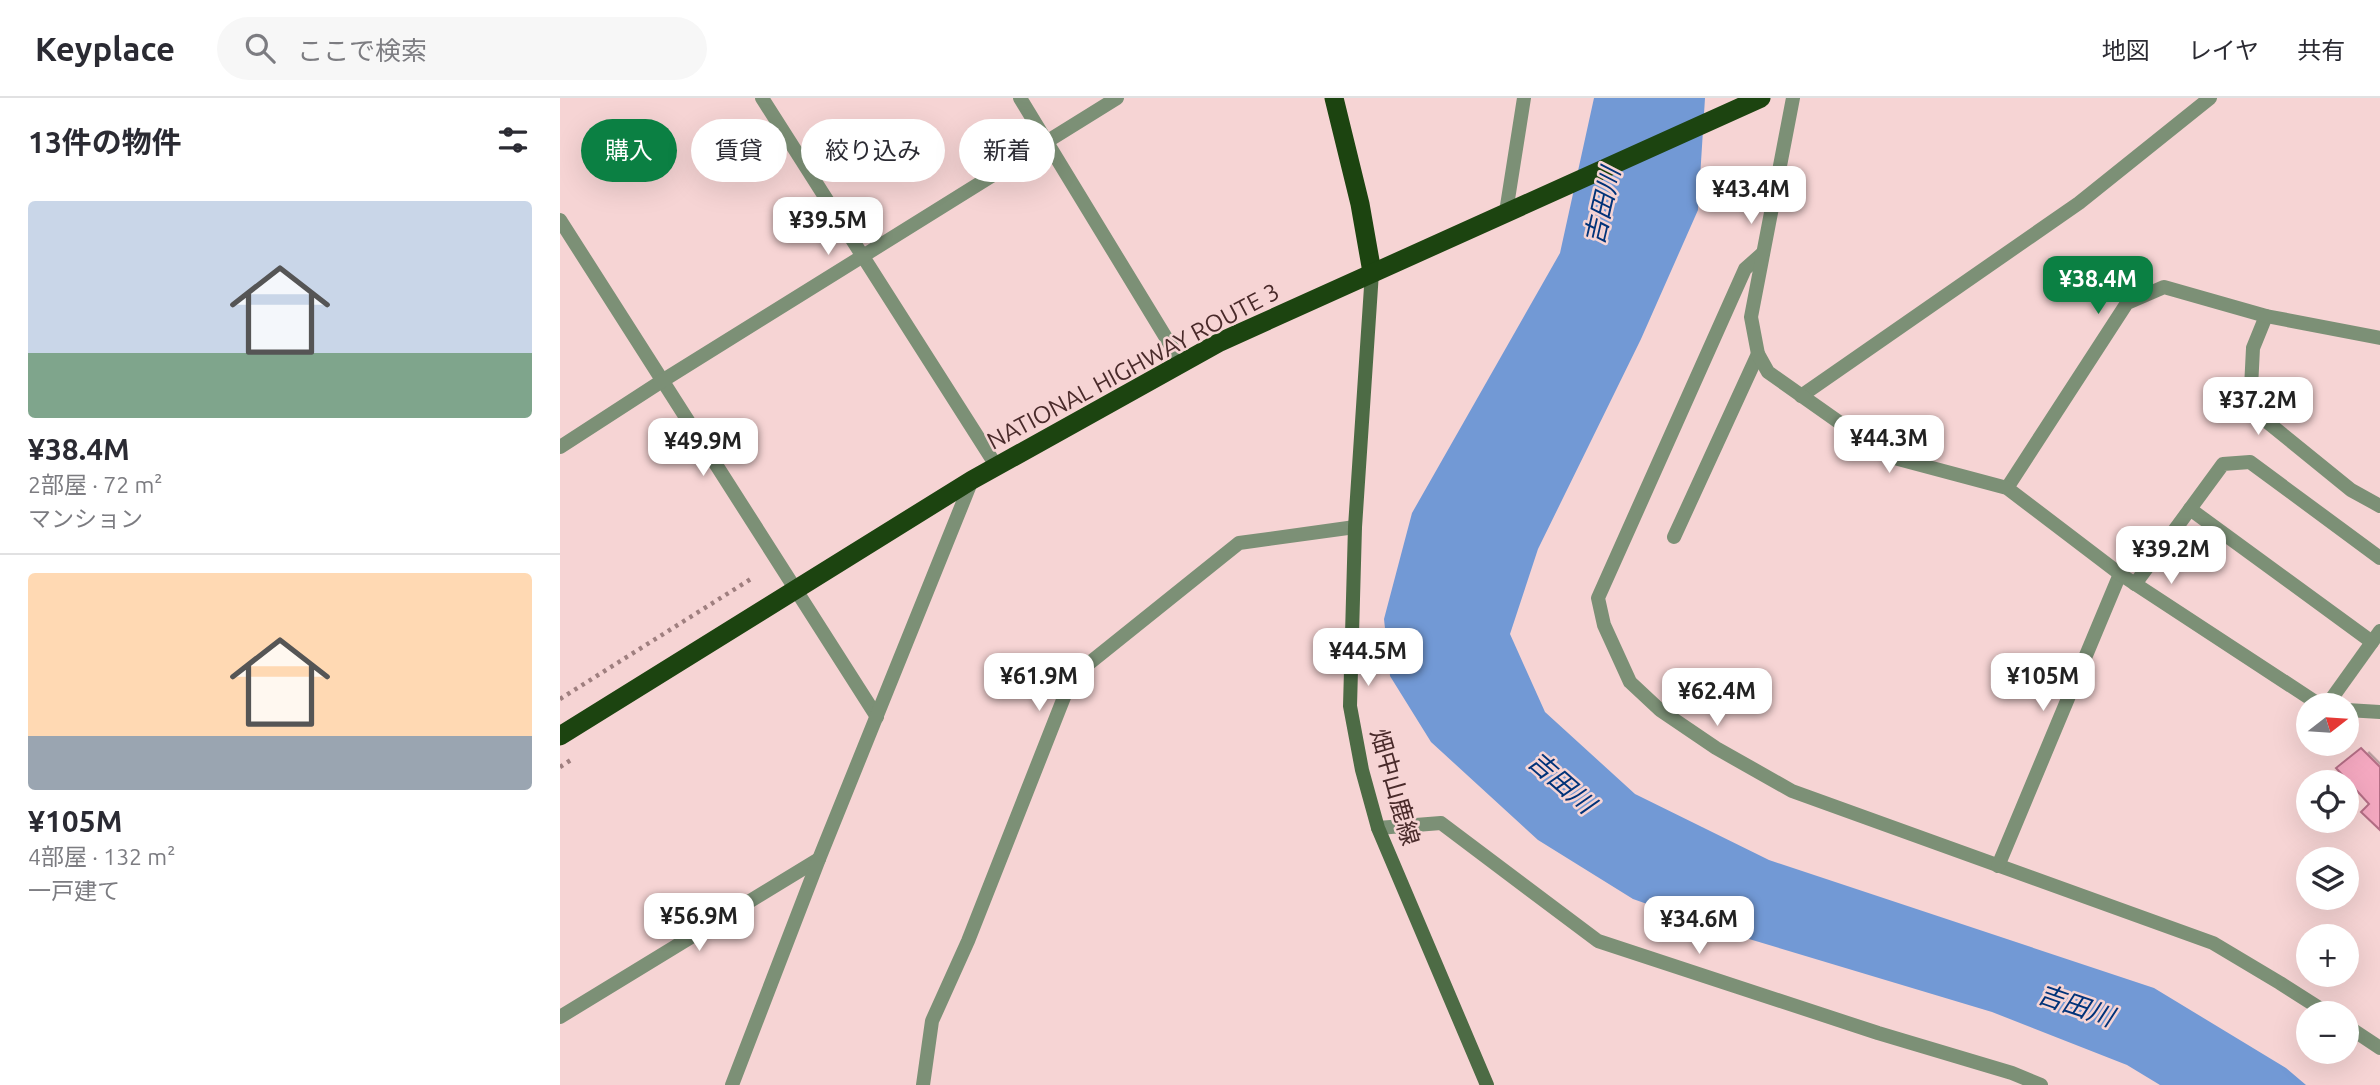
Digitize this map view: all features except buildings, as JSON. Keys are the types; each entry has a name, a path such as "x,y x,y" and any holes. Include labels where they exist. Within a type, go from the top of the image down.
{"highway":[{"path":"1334,98 1360,204 1372,272"},
{"name":"NATIONAL HIGHWAY ROUTE 3","path":"560,736 972,480 1220,342 1761,98"}],"main road":[{"name":"畑中山鹿線","path":"1372,272 1355,527 1350,706 1362,769 1378,828 1487,1085"}],"street":[{"path":"762,98 997,467"},
{"path":"1020,98 1033,119"},
{"path":"1055,136 1117,98"},
{"path":"1506,212 1524,98"},
{"path":"1793,98 1751,317 1758,354 1768,372 1887,456 2007,488 2120,574 2302,693"},
{"path":"1801,397 2079,203 2210,98"},
{"path":"1055,156 1182,364"},
{"path":"560,447 981,182"},
{"path":"560,220 877,717"},
{"path":"1763,253 1745,269 1598,598 1604,625 1630,682 1660,710 1716,748 1792,791 2213,943 2309,1001"},
{"path":"2007,488 2127,303 2164,287 2266,316 2380,338"},
{"path":"2266,316 2253,348 2250,408 2351,490 2380,506"},
{"path":"1674,537 1758,354"},
{"path":"2135,584 2223,464 2250,462 2380,558"},
{"path":"732,1085 819,859 972,480"},
{"path":"2190,509 2376,636 2336,693"},
{"path":"923,1085 932,1021 968,941 1072,677 1240,543 1355,527"},
{"path":"1998,866 2120,574"},
{"path":"2359,711 2380,712"},
{"path":"1378,828 1441,823 1598,941 1878,1033 2012,1073 2041,1085"},
{"path":"560,1017 819,859"},
{"path":"2359,1034 2380,1048"}],"path":[{"path":"560,699 754,577"}],"water":[{"name":"吉田川","path":"1594,98 1705,98 1698,210 1641,339 1538,549 1510,634 1545,712 1635,794 1769,860 2154,988 2286,1068 2306,1085 2160,1085 2127,1065 1992,1012 1729,933 1633,899 1538,840 1431,742 1390,676 1384,619 1412,513 1560,253"}]}
